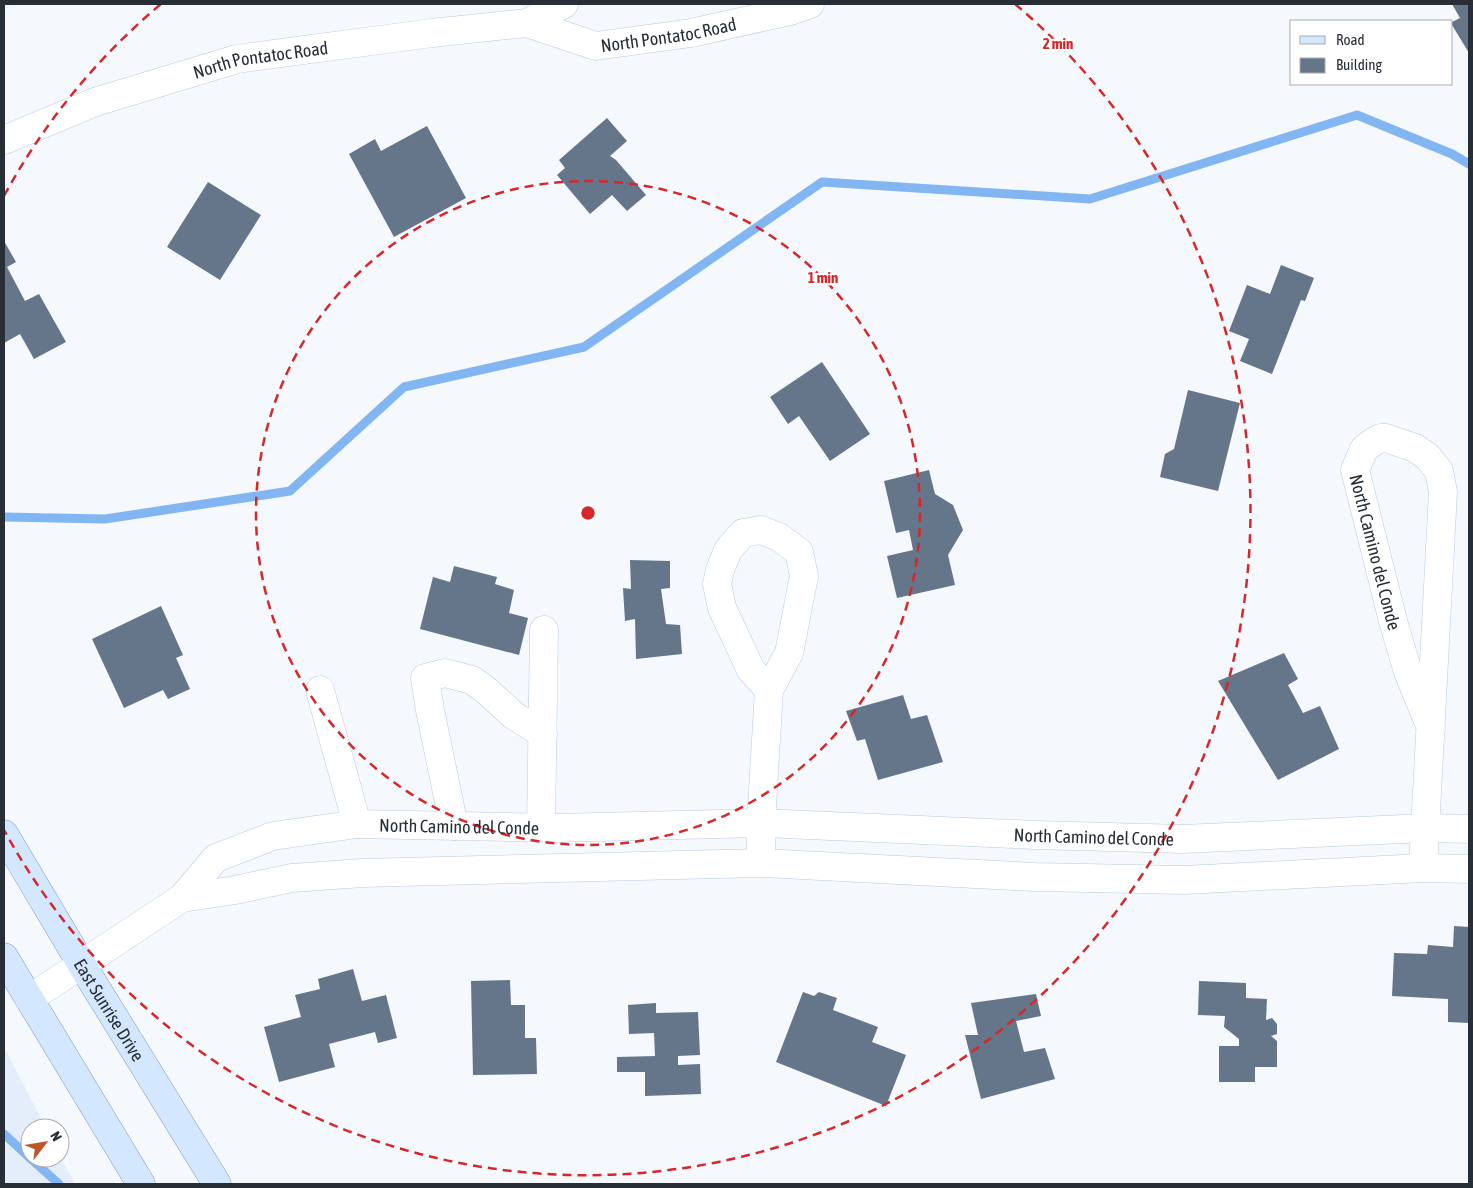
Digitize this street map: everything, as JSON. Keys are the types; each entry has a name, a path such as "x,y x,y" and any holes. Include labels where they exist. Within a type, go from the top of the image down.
{"main road":[{"name":"East Sunrise Drive","path":"4,834 217,1184"},
{"path":"4,957 141,1184"}],"street":[{"name":"North Pontatoc Road","path":"4,140 95,102 237,59 432,33 528,23 564,4"},
{"name":"North Pontatoc Road","path":"528,23 596,46 691,33 790,11 810,4"},
{"name":"North Camino del Conde","path":"1423,868 1426,828 1443,492 1439,471 1428,457 1415,448 1399,441 1381,438 1364,449 1355,470 1393,621 1408,672 1431,728"},
{"path":"762,863 761,823 769,690 788,653 804,576 800,552 779,537 761,530 743,533 728,550 717,584 722,608 743,654 751,670 769,690"},
{"path":"541,827 544,630"},
{"path":"454,826 425,678 446,673 472,680 513,715 543,734"},
{"path":"320,690 357,824"},
{"name":"North Camino del Conde","path":"29,999 182,898 216,858 273,836 357,824 541,827 761,823 1036,835 1183,839 1426,828 1469,828"},
{"name":"North Camino del Conde","path":"182,898 235,890 292,878 362,873 762,863 1035,877 1184,880 1423,868 1469,869"}],"shaded area":[{"path":"4,1047 41,1118 20,1118 20,1168 66,1168 75,1184 4,1184"}],"building":[{"path":"1452,4 1469,4 1469,53 1453,27 1453,22 1460,18"},
{"path":"607,118 627,141 610,156 616,160 646,195 627,211 612,195 590,214 557,175 565,168 559,160"},
{"path":"427,126 466,198 394,237 349,154 375,139 381,151"},
{"path":"208,182 261,215 220,280 167,247"},
{"path":"4,241 16,262 7,267 25,301 39,294 66,342 34,359 20,334 4,343"},
{"path":"1281,265 1314,278 1305,301 1301,300 1272,374 1240,361 1249,339 1229,331 1247,285 1270,294"},
{"path":"822,362 870,434 830,461 799,416 788,424 770,397"},
{"path":"1188,390 1240,403 1218,491 1160,477 1165,454 1174,449"},
{"path":"929,470 935,494 953,505 963,530 948,555 955,585 897,598 887,556 913,550 909,530 896,533 884,481"},
{"path":"630,560 670,561 670,588 661,589 666,624 680,625 682,654 636,659 635,619 625,621 623,588 631,589"},
{"path":"454,566 497,577 495,584 514,590 509,613 528,618 519,655 420,629 433,577 450,582"},
{"path":"161,606 183,655 176,658 190,689 168,699 163,690 124,708 92,639"},
{"path":"1284,653 1298,679 1288,685 1303,713 1320,706 1339,749 1278,780 1218,681"},
{"path":"903,695 911,719 927,715 943,762 878,780 865,739 857,741 846,711"},
{"path":"1454,926 1469,927 1469,1023 1448,1022 1448,999 1392,996 1394,953 1427,954 1428,945 1453,947"},
{"path":"353,969 362,1001 386,995 397,1038 378,1043 375,1032 329,1044 335,1067 279,1082 264,1027 301,1017 295,995 320,989 318,979"},
{"path":"510,980 511,1005 525,1005 525,1038 536,1038 537,1074 473,1075 471,981"},
{"path":"1199,981 1246,983 1246,998 1267,999 1266,1020 1272,1018 1277,1024 1277,1034 1271,1036 1277,1041 1277,1067 1255,1067 1255,1082 1219,1082 1219,1046 1239,1046 1239,1039 1224,1027 1225,1016 1198,1015"},
{"path":"803,992 814,996 819,992 837,998 833,1010 878,1027 872,1042 906,1055 886,1106 776,1062"},
{"path":"1036,994 1041,1016 1016,1021 1024,1052 1045,1048 1055,1079 981,1099 965,1035 978,1035 971,1003"},
{"path":"656,1003 656,1013 698,1012 700,1055 678,1056 678,1065 700,1064 701,1094 645,1096 645,1072 617,1072 617,1057 655,1056 654,1033 629,1034 628,1005"}],"waterway":[{"path":"4,517 105,519 290,491 404,387 584,347 822,182 1090,199 1357,115 1452,154 1469,164"},
{"path":"4,1134 20,1149"},
{"path":"41,1168 59,1184"}]}
